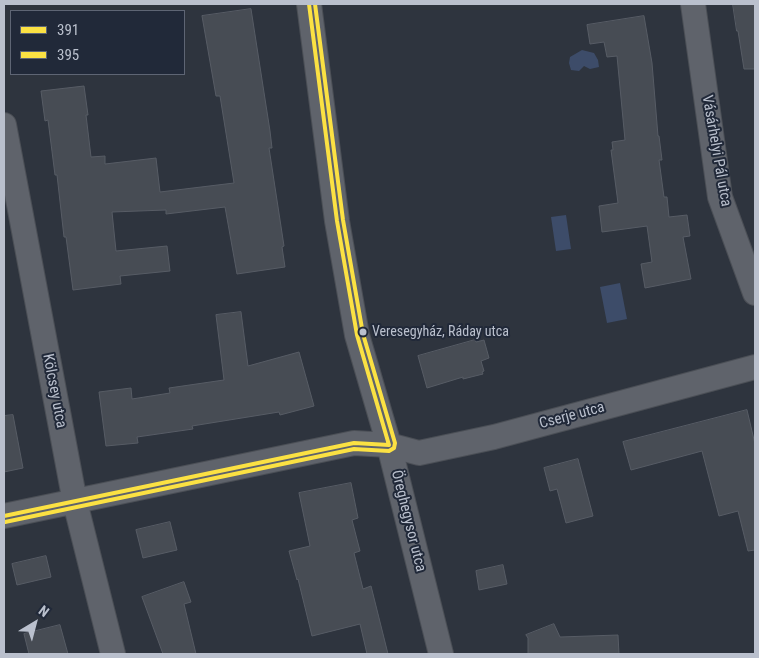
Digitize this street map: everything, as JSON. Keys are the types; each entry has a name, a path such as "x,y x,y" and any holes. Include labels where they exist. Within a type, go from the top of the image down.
{"street":[{"name":"Öreghegysor utca","path":"309,4 337,221 357,335 389,445 441,654"},
{"name":"Vásárhelyi Pál utca","path":"693,4 720,196 755,293"},
{"name":"Kölcsey utca","path":"4,125 75,502 113,654"},
{"name":"Cserje utca","path":"4,516 354,443 389,445 420,453 494,437 755,368"}],"water":[{"path":"582,50 594,53 599,67 590,69 584,66 579,71 571,70 570,57"},
{"path":"566,215 571,249 556,251 551,217"},
{"path":"620,283 627,319 607,323 600,287"}],"building":[{"path":"733,4 755,4 755,69 744,69"},
{"path":"251,9 270,131 272,148 269,148 284,246 282,247 285,267 237,274 225,207 166,214 166,210 112,212 116,251 167,246 170,271 120,276 121,284 73,290 66,237 64,237 57,175 55,175 48,120 45,121 41,91 84,86 91,157 105,156 105,164 156,158 160,192 234,183 220,96 216,96 202,16"},
{"path":"644,16 652,63 658,136 662,160 659,160 664,197 667,197 669,217 687,215 690,236 683,237 691,279 645,288 641,264 652,262 647,226 602,232 599,206 618,203 611,150 613,150 612,142 625,140 617,56 607,57 604,42 590,44 587,25"},
{"path":"241,312 248,366 299,352 314,406 280,415 279,412 192,426 193,429 137,437 138,443 106,446 99,392 131,388 132,399 170,393 169,388 224,380 216,315"},
{"path":"475,340 476,342 484,340 489,358 481,361 483,374 463,379 463,377 427,388 418,356"},
{"path":"747,410 755,444 755,550 748,551 738,511 719,516 702,451 631,470 623,442"},
{"path":"13,415 23,468 4,472 4,416"},
{"path":"578,459 593,516 566,523 557,489 550,491 544,468"},
{"path":"351,483 358,518 352,520 360,551 354,553 363,589 371,586 388,654 367,654 360,624 312,636 289,551 310,546 299,493"},
{"path":"170,522 177,550 143,558 136,530"},
{"path":"46,556 51,577 17,585 12,564"},
{"path":"503,565 507,584 479,590 476,571"},
{"path":"184,582 191,602 184,604 196,654 163,654 142,597"},
{"path":"554,624 560,637 618,635 619,654 528,654 528,638 526,635"},
{"path":"60,625 68,654 29,654 24,634"}],"transit line":[{"name":"391","path":"309,4 337,221 357,335 389,445"},
{"name":"395","path":"5,522 354,449 389,451 394,448 395,443 363,334 343,220 315,4"},
{"name":"391","path":"4,516 354,443 389,445"}],"place":[{"name":"Veresegyház, Ráday utca","path":"363,332"}]}
